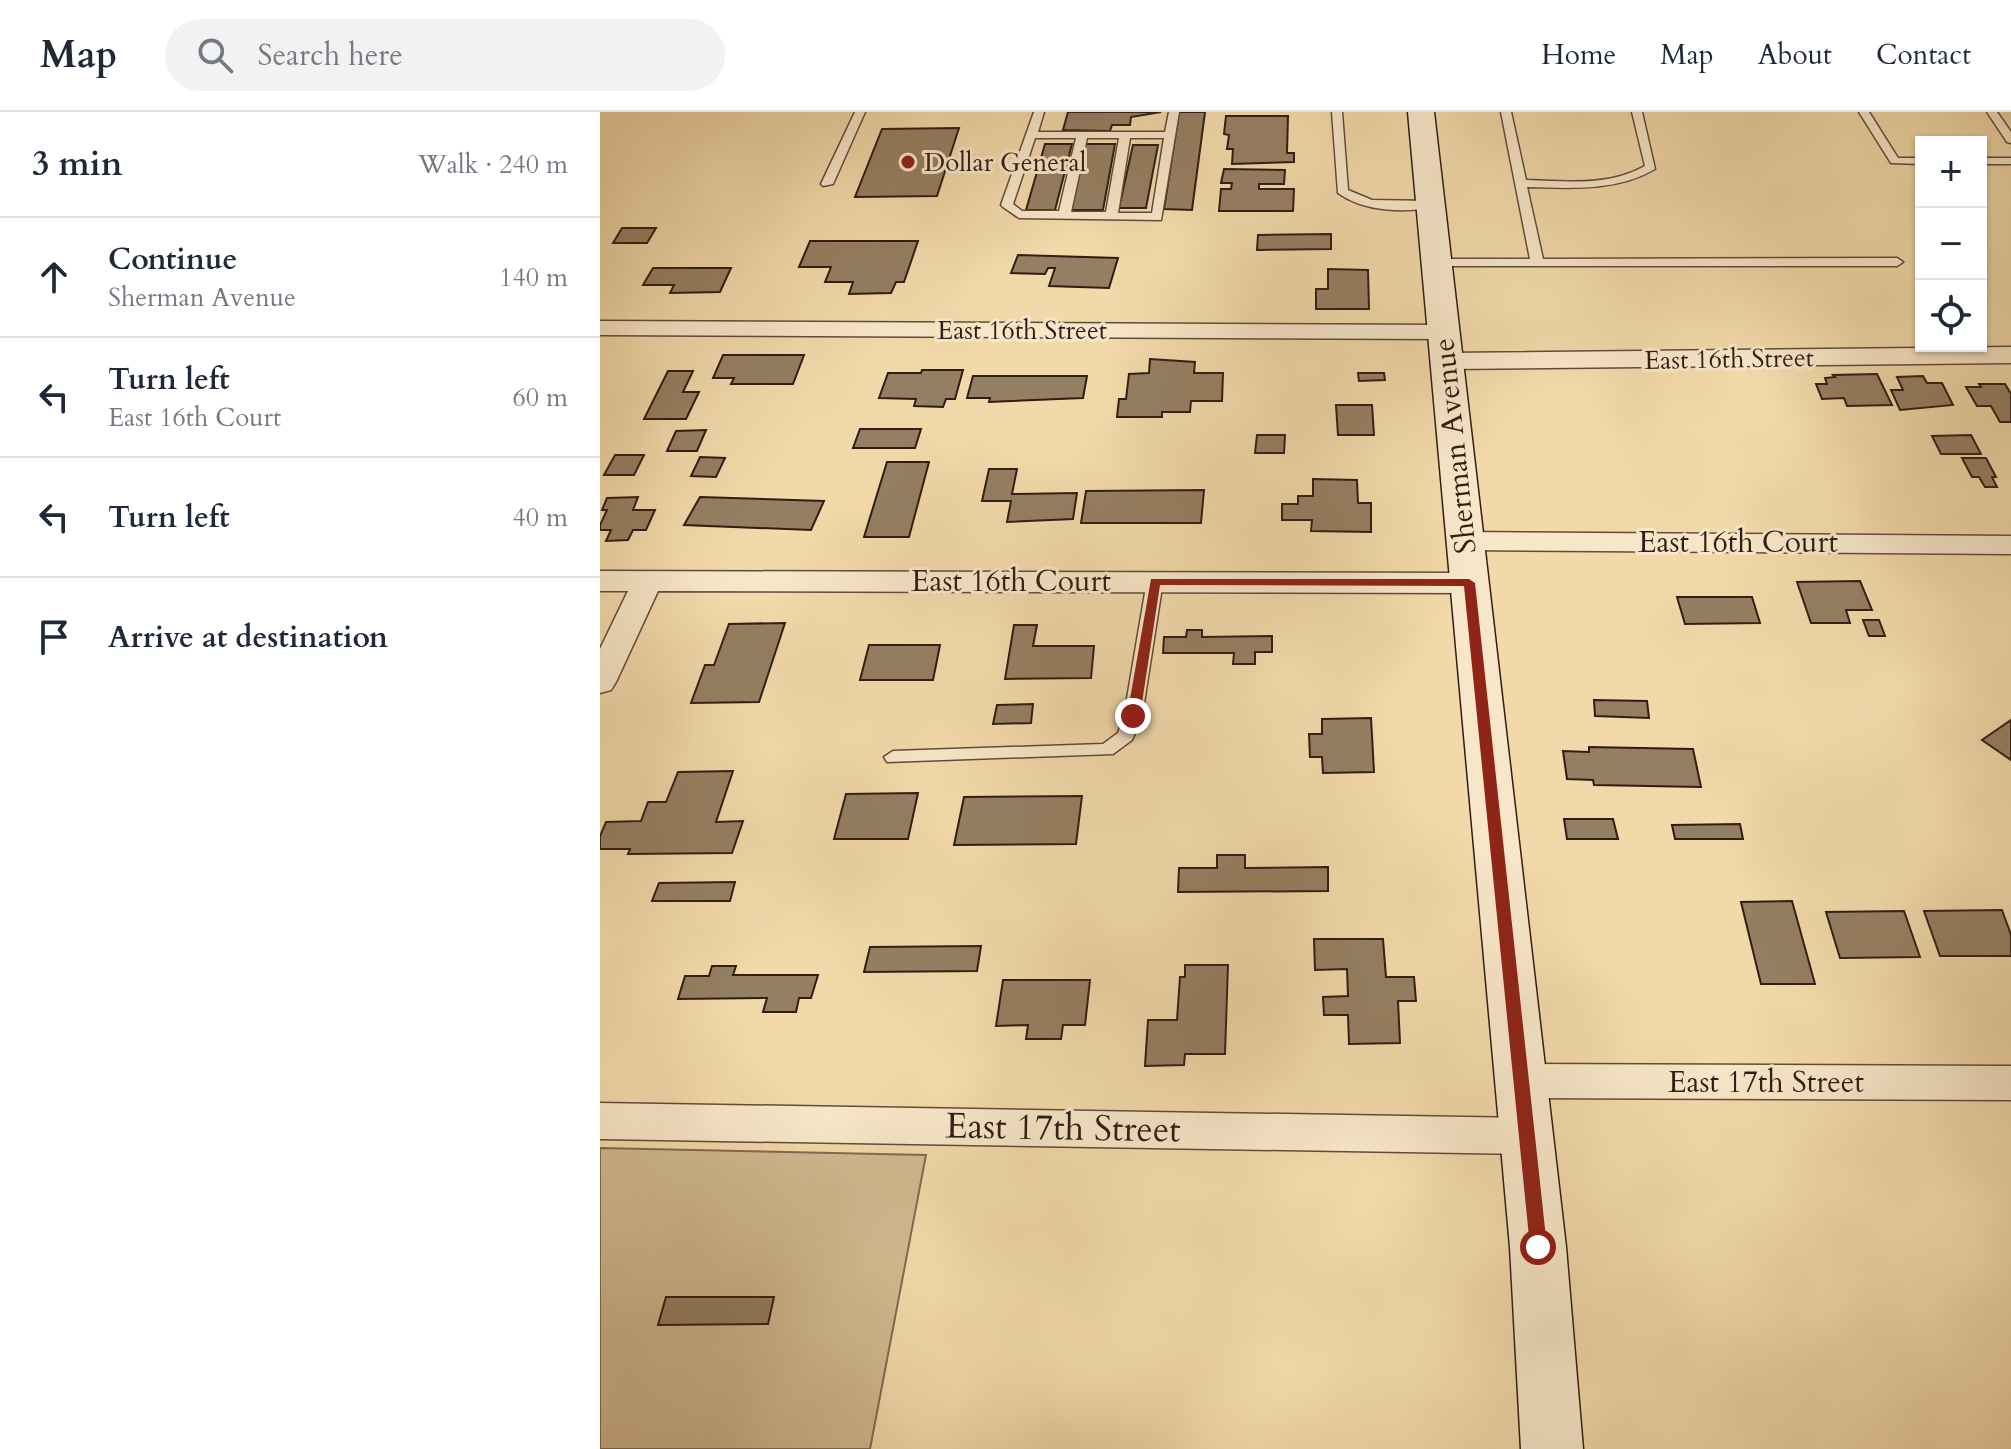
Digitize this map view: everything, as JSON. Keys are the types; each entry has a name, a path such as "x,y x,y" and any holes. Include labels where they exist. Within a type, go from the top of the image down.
{"street":[{"name":"Sherman Avenue","path":"1421,112 1544,1304 1552,1449"},
{"name":"East 16th Street","path":"600,328 2011,355"},
{"name":"East 16th Court","path":"600,581 1155,581 1467,562 2011,545"},
{"path":"600,682 648,581"},
{"name":"East 17th Street","path":"1520,1081 2011,1083"},
{"name":"East 17th Street","path":"600,1121 1526,1136"}],"lane":[{"path":"827,184 860,112"},
{"path":"1039,112 1007,205 1019,214 1157,217 1174,112"},
{"path":"1337,112 1342,191 1350,198 1367,202 1431,205"},
{"path":"1506,112 1537,262"},
{"path":"1521,183 1591,183 1636,178 1651,167 1637,112"},
{"path":"1864,112 1895,161 1915,161"},
{"path":"1992,112 2011,140"},
{"path":"1033,135 1170,135"},
{"path":"1064,215 1082,135"},
{"path":"1111,216 1125,135"},
{"path":"1987,161 2011,161"},
{"path":"1438,263 1897,262"},
{"path":"893,757 1107,750 1126,736 1133,716 1155,581"}],"shaded area":[{"path":"600,1148 926,1155 870,1449 600,1449"}],"building":[{"path":"1068,112 1161,112 1131,117 1130,125 1112,125 1110,131 1063,130"},
{"path":"1179,112 1205,112 1192,210 1164,209"},
{"path":"1226,116 1288,116 1287,153 1294,153 1294,162 1232,164 1233,149 1227,149 1229,135 1224,134"},
{"name":"Dollar General","path":"959,128 937,196 855,197 882,129"},
{"path":"1045,144 1072,144 1055,210 1026,210"},
{"path":"1085,144 1115,144 1103,210 1070,210"},
{"path":"1133,145 1158,145 1146,208 1119,208"},
{"path":"1224,169 1285,170 1284,184 1259,184 1259,189 1294,189 1293,211 1219,211 1221,189 1231,189 1232,183 1221,183"},
{"path":"622,228 656,228 647,243 613,243"},
{"path":"1331,234 1331,249 1257,250 1258,235"},
{"path":"810,241 918,241 904,282 896,282 891,293 849,294 853,282 825,282 831,267 799,267"},
{"path":"1018,255 1118,258 1109,288 1049,286 1055,268 1048,268 1045,274 1011,273"},
{"path":"653,268 731,268 720,292 670,293 674,285 643,285"},
{"path":"1328,269 1368,270 1369,309 1316,309 1316,289 1328,289"},
{"path":"723,355 804,355 793,384 731,384 734,378 713,378"},
{"path":"1150,359 1195,362 1194,373 1223,373 1222,401 1191,401 1190,412 1162,412 1162,417 1117,417 1119,399 1126,399 1129,374 1149,373"},
{"path":"922,370 963,370 955,399 946,399 943,407 914,406 916,399 879,398 888,373 921,373"},
{"path":"668,371 693,371 683,392 699,392 686,419 644,419"},
{"path":"1358,373 1384,373 1385,380 1359,381"},
{"path":"1877,374 1892,405 1847,406 1844,398 1822,399 1816,384 1827,384 1825,378 1835,377 1833,375"},
{"path":"973,376 1087,376 1083,398 989,402 990,398 967,398"},
{"path":"1923,376 1927,383 1942,383 1953,405 1900,410 1891,390 1903,390 1897,377"},
{"path":"1979,384 2005,384 2011,394 2011,422 2000,422 1991,406 1977,406 1966,387 1981,387"},
{"path":"1336,405 1372,405 1374,435 1338,435"},
{"path":"860,429 921,429 915,448 853,448"},
{"path":"706,430 697,451 667,451 676,431"},
{"path":"1257,435 1285,435 1284,453 1255,453"},
{"path":"1971,435 1981,454 1941,454 1932,436"},
{"path":"615,455 644,455 634,475 604,475"},
{"path":"700,457 725,458 716,477 691,476"},
{"path":"1962,458 1986,458 1996,477 1992,477 1997,487 1985,487 1979,477 1972,477"},
{"path":"887,462 929,462 909,537 864,537"},
{"path":"989,469 1017,469 1012,494 1077,493 1073,519 1007,522 1011,501 982,501"},
{"path":"1313,479 1357,480 1358,503 1371,503 1371,532 1311,531 1312,520 1282,520 1282,504 1298,504 1298,496 1313,496"},
{"path":"1204,490 1201,523 1081,523 1086,491"},
{"path":"638,497 633,510 655,510 646,530 633,530 628,540 606,541 611,530 600,530 600,525 607,510 602,510 607,498"},
{"path":"700,497 824,501 811,530 684,525"},
{"path":"1860,581 1872,610 1846,610 1850,623 1811,623 1797,582"},
{"path":"1677,597 1752,597 1760,623 1685,624"},
{"path":"1863,620 1879,620 1885,636 1869,636"},
{"path":"785,623 759,702 691,703 705,665 714,665 729,624"},
{"path":"1014,625 1037,625 1033,646 1094,646 1091,678 1005,679"},
{"path":"1187,630 1202,630 1202,637 1272,636 1272,652 1255,652 1255,664 1233,664 1234,653 1163,653 1164,637 1186,637"},
{"path":"869,645 940,645 933,680 860,680"},
{"path":"1594,700 1647,701 1649,718 1595,716"},
{"path":"1033,704 1031,723 993,724 997,705"},
{"path":"1371,718 1374,772 1323,773 1322,757 1310,757 1309,734 1322,734 1322,719"},
{"path":"2011,720 2011,760 1982,740"},
{"path":"1589,747 1693,749 1701,787 1594,785 1593,780 1567,779 1563,751 1589,752"},
{"path":"733,771 716,822 743,821 732,853 628,854 630,849 600,849 600,836 606,822 641,821 648,802 666,802 678,772"},
{"path":"918,793 908,839 834,839 846,794"},
{"path":"1082,796 1076,844 954,845 964,797"},
{"path":"1564,819 1613,819 1618,839 1567,839"},
{"path":"1740,824 1743,839 1675,839 1672,825"},
{"path":"1217,855 1245,855 1245,868 1328,867 1328,891 1178,892 1179,868 1217,868"},
{"path":"735,882 730,901 652,901 659,883"},
{"path":"1792,901 1815,984 1761,984 1741,902"},
{"path":"2002,910 2011,935 2011,956 1940,956 1924,911"},
{"path":"1904,911 1920,957 1840,958 1826,912"},
{"path":"1314,939 1383,939 1386,977 1414,977 1416,1001 1398,1001 1400,1043 1349,1044 1348,1015 1324,1015 1323,997 1348,996 1347,969 1315,970"},
{"path":"981,946 977,971 864,972 870,947"},
{"path":"1185,965 1228,965 1225,1054 1185,1054 1184,1065 1145,1066 1148,1020 1177,1020 1180,977 1185,977"},
{"path":"712,966 736,966 733,975 818,975 811,998 799,998 796,1012 763,1012 767,998 678,999 685,976 709,976"},
{"path":"1003,980 1090,980 1085,1025 1063,1025 1061,1039 1026,1039 1028,1025 996,1026"},
{"path":"666,1297 774,1297 768,1324 658,1325"}],"place":[{"name":"Dollar General","path":"908,162"}],"route":[{"path":"1133,716 1155,581 1469,583 1538,1247"}]}
